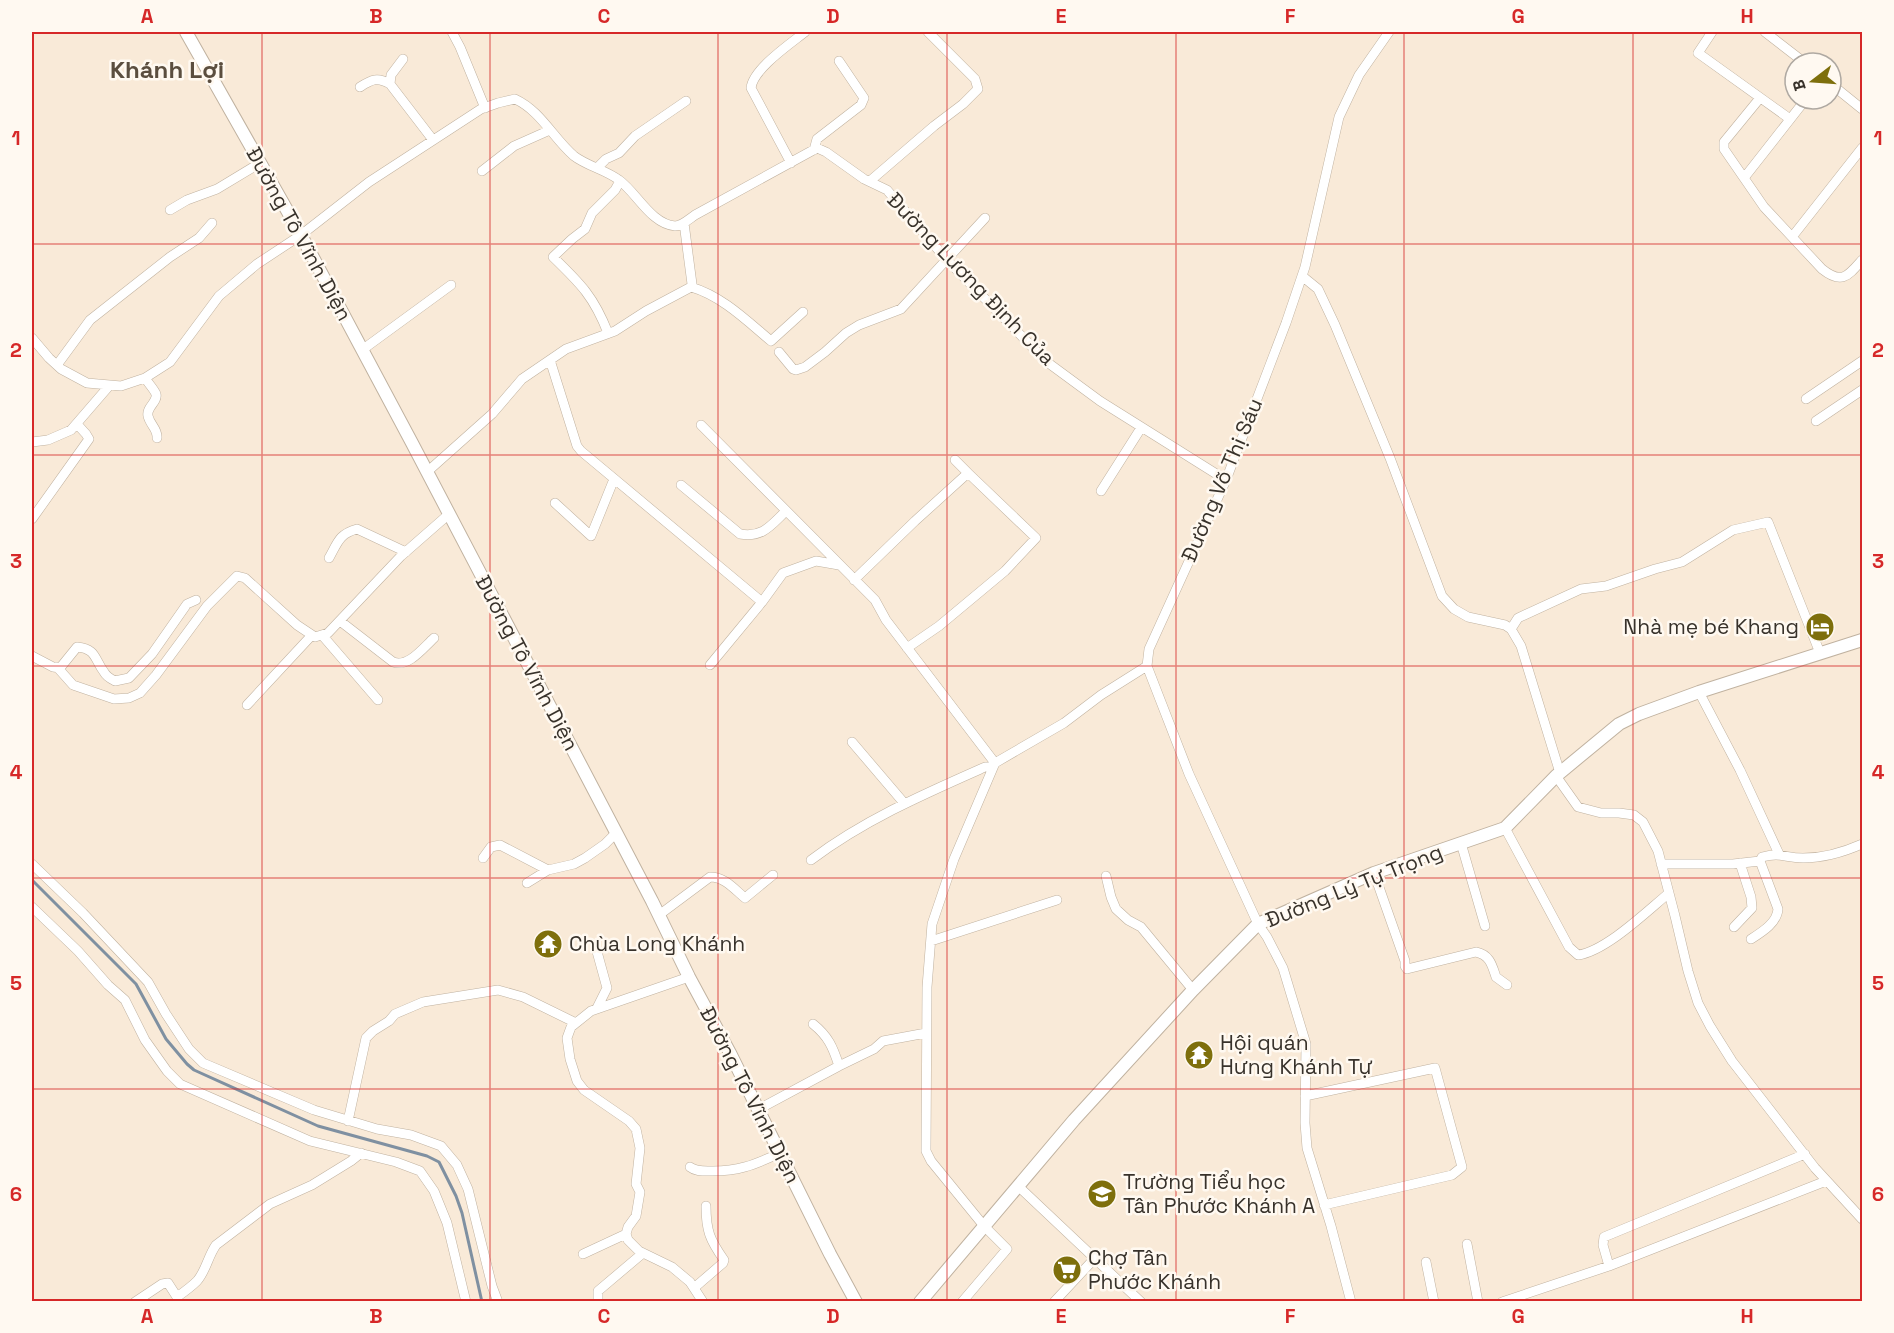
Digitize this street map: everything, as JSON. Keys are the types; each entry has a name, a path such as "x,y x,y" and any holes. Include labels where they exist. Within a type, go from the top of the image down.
{"main road":[{"name":"Đường Tô Vĩnh Diện","path":"186,32 301,235 427,472 659,915 856,1302"},
{"name":"Đường Lý Tự Trọng","path":"920,1302 1074,1120 1258,924 1374,873 1505,828 1558,775 1619,724 1639,714 1863,640"}],"street":[{"path":"452,32 485,108"},
{"path":"870,181 978,89 975,79 928,32"},
{"name":"Đường Võ Thị Sáu","path":"1147,666 1149,649 1226,480 1302,276 1339,117 1359,75 1389,32"},
{"path":"1712,32 1698,53 1790,119"},
{"path":"1765,32 1790,51"},
{"path":"791,163 751,88 751,81 798,34"},
{"path":"390,84 391,75 403,59"},
{"path":"32,338 48,358 87,383 121,386 145,378 170,362 219,296 257,264 301,235 369,182 433,140 485,108 515,99 533,110 575,156 620,181 638,197 646,209 660,220 672,226 679,226 814,150 817,139 861,105 864,98 839,61"},
{"path":"360,87 369,81 381,79 390,84 433,140"},
{"path":"1843,93 1863,109"},
{"path":"1760,98 1724,142 1724,148 1764,207 1829,275 1837,278 1848,276 1863,260"},
{"path":"597,168 606,159 619,153 636,136 686,101"},
{"path":"1744,178 1796,111"},
{"path":"482,171 514,146 550,130"},
{"name":"Đường Lương Định Của","path":"814,150 817,148 826,152 851,171 887,190 947,260 1047,362 1100,401 1226,480"},
{"path":"1792,237 1863,148"},
{"path":"170,210 187,200 217,189 260,163"},
{"path":"608,333 599,310 586,289 553,257 585,229 592,213 615,190 620,181"},
{"path":"779,352 793,369 805,368 852,329 901,309 985,218"},
{"path":"57,365 90,320 170,257 199,238 212,223"},
{"path":"684,223 691,287"},
{"path":"1302,276 1318,289 1335,325 1390,458 1442,596 1454,609 1468,617 1505,625 1511,629 1521,646 1558,775 1578,807 1601,813 1634,815 1643,822 1655,844 1694,990 1710,1026 1732,1061 1826,1181 1863,1219"},
{"path":"362,350 451,285"},
{"path":"427,472 492,414 522,379 566,349 608,333 691,287 706,291 739,314 771,341 803,312"},
{"path":"550,360 577,446 586,456 762,602"},
{"path":"1806,399 1863,361"},
{"path":"145,378 156,395 148,416 157,431 157,438"},
{"path":"32,442 48,440 71,430 109,386"},
{"path":"1816,421 1863,390"},
{"path":"32,519 89,439 77,424"},
{"path":"701,425 875,600 886,620 994,765"},
{"path":"1101,491 1141,428"},
{"path":"907,648 939,626 1005,571 1036,538 955,460"},
{"path":"854,580 968,473"},
{"path":"555,503 591,536 614,479"},
{"path":"681,485 740,534 751,536 765,531 786,511"},
{"path":"247,705 317,635 327,633 340,621 406,552 449,514"},
{"path":"1511,629 1518,618 1581,589 1606,586 1682,562 1733,530 1768,522 1820,653"},
{"path":"329,558 345,532 357,529 406,552"},
{"path":"710,665 783,573 816,561 839,565"},
{"path":"57,667 74,684 114,699 129,698 140,693 207,606 237,576 245,578 297,625 317,635 378,700"},
{"path":"32,656 53,667 60,668 77,647 85,648 94,654 105,674 116,681 129,678 152,654 187,604 195,600"},
{"path":"340,621 398,664 407,662 434,638"},
{"path":"962,1302 1007,1249 984,1226 931,1161 926,1151 927,987 930,941 936,908 994,765 1002,757 1064,723 1101,695 1147,666 1189,774 1258,924 1283,968 1298,1012 1306,1044 1307,1148 1351,1302"},
{"path":"1700,692 1779,854"},
{"path":"852,742 904,803"},
{"path":"811,860 831,845 904,803 994,765"},
{"path":"1505,828 1569,947 1578,955 1589,953 1611,940 1669,893"},
{"path":"527,882 548,870 573,864 585,858 616,833"},
{"path":"1461,843 1485,926"},
{"path":"1661,864 1740,863 1760,861 1762,857 1779,854 1792,858 1811,858 1849,850 1863,844"},
{"path":"483,858 491,847 500,846 548,870"},
{"path":"1751,939 1772,923 1778,915 1778,909 1760,861"},
{"path":"1734,927 1752,908 1751,897 1740,863"},
{"path":"32,864 83,913 148,982 189,1049 203,1063 314,1110 377,1130 411,1135 441,1146 457,1165 468,1188 498,1302"},
{"path":"1374,873 1407,969 1476,952 1484,954 1492,964 1496,977 1507,985"},
{"path":"659,915 710,877 717,877 725,881 745,898 773,875"},
{"path":"1106,876 1116,909 1128,920 1141,927 1194,990"},
{"path":"930,941 1057,900"},
{"path":"32,907 125,1000 145,1040 167,1071 180,1084 310,1141 396,1162 420,1171 434,1191 447,1223 466,1302"},
{"path":"596,948 607,988 597,1008"},
{"path":"689,977 597,1008 576,1023 567,1038 570,1059 577,1081 584,1090 629,1120 636,1128 640,1148 636,1184 640,1192 636,1216 626,1234 628,1240 639,1251 672,1267 690,1282 703,1302"},
{"path":"348,1120 366,1038 395,1014 423,1002 498,990 523,997 576,1023"},
{"path":"813,1024 824,1033 839,1066"},
{"path":"759,1109 874,1049 883,1041 926,1033"},
{"path":"1305,1096 1435,1068 1462,1167 1452,1175 1324,1204"},
{"path":"135,1302 162,1284 168,1283 177,1297 198,1280 216,1245 270,1204 312,1185 361,1153"},
{"path":"690,1167 694,1170 727,1172 757,1164 780,1153"},
{"path":"1609,1266 1603,1245 1604,1237 1805,1154"},
{"path":"1502,1302 1609,1266 1826,1181"},
{"path":"1018,1186 1141,1302"},
{"path":"694,1288 724,1260 712,1242 706,1222 706,1206"},
{"path":"583,1254 626,1234"},
{"path":"1467,1245 1479,1302"},
{"path":"598,1302 598,1291 643,1253"},
{"path":"1054,1302 1095,1258"},
{"path":"1426,1262 1434,1302"}],"waterway":[{"path":"32,880 136,984 166,1039 194,1070 318,1126 427,1156 439,1162 462,1213 482,1302"}],"place":[{"name":"Nhà mẹ bé Khang","path":"1820,627"},
{"name":"Chùa Long Khánh","path":"548,944"},
{"name":"Hội quán Hưng Khánh Tự","path":"1199,1055"},
{"name":"Trường Tiểu học Tân Phước Khánh A","path":"1102,1194"},
{"name":"Chợ Tân Phước Khánh","path":"1067,1270"}],"district":[{"name":"Khánh Lợi","path":"167,70"}]}
